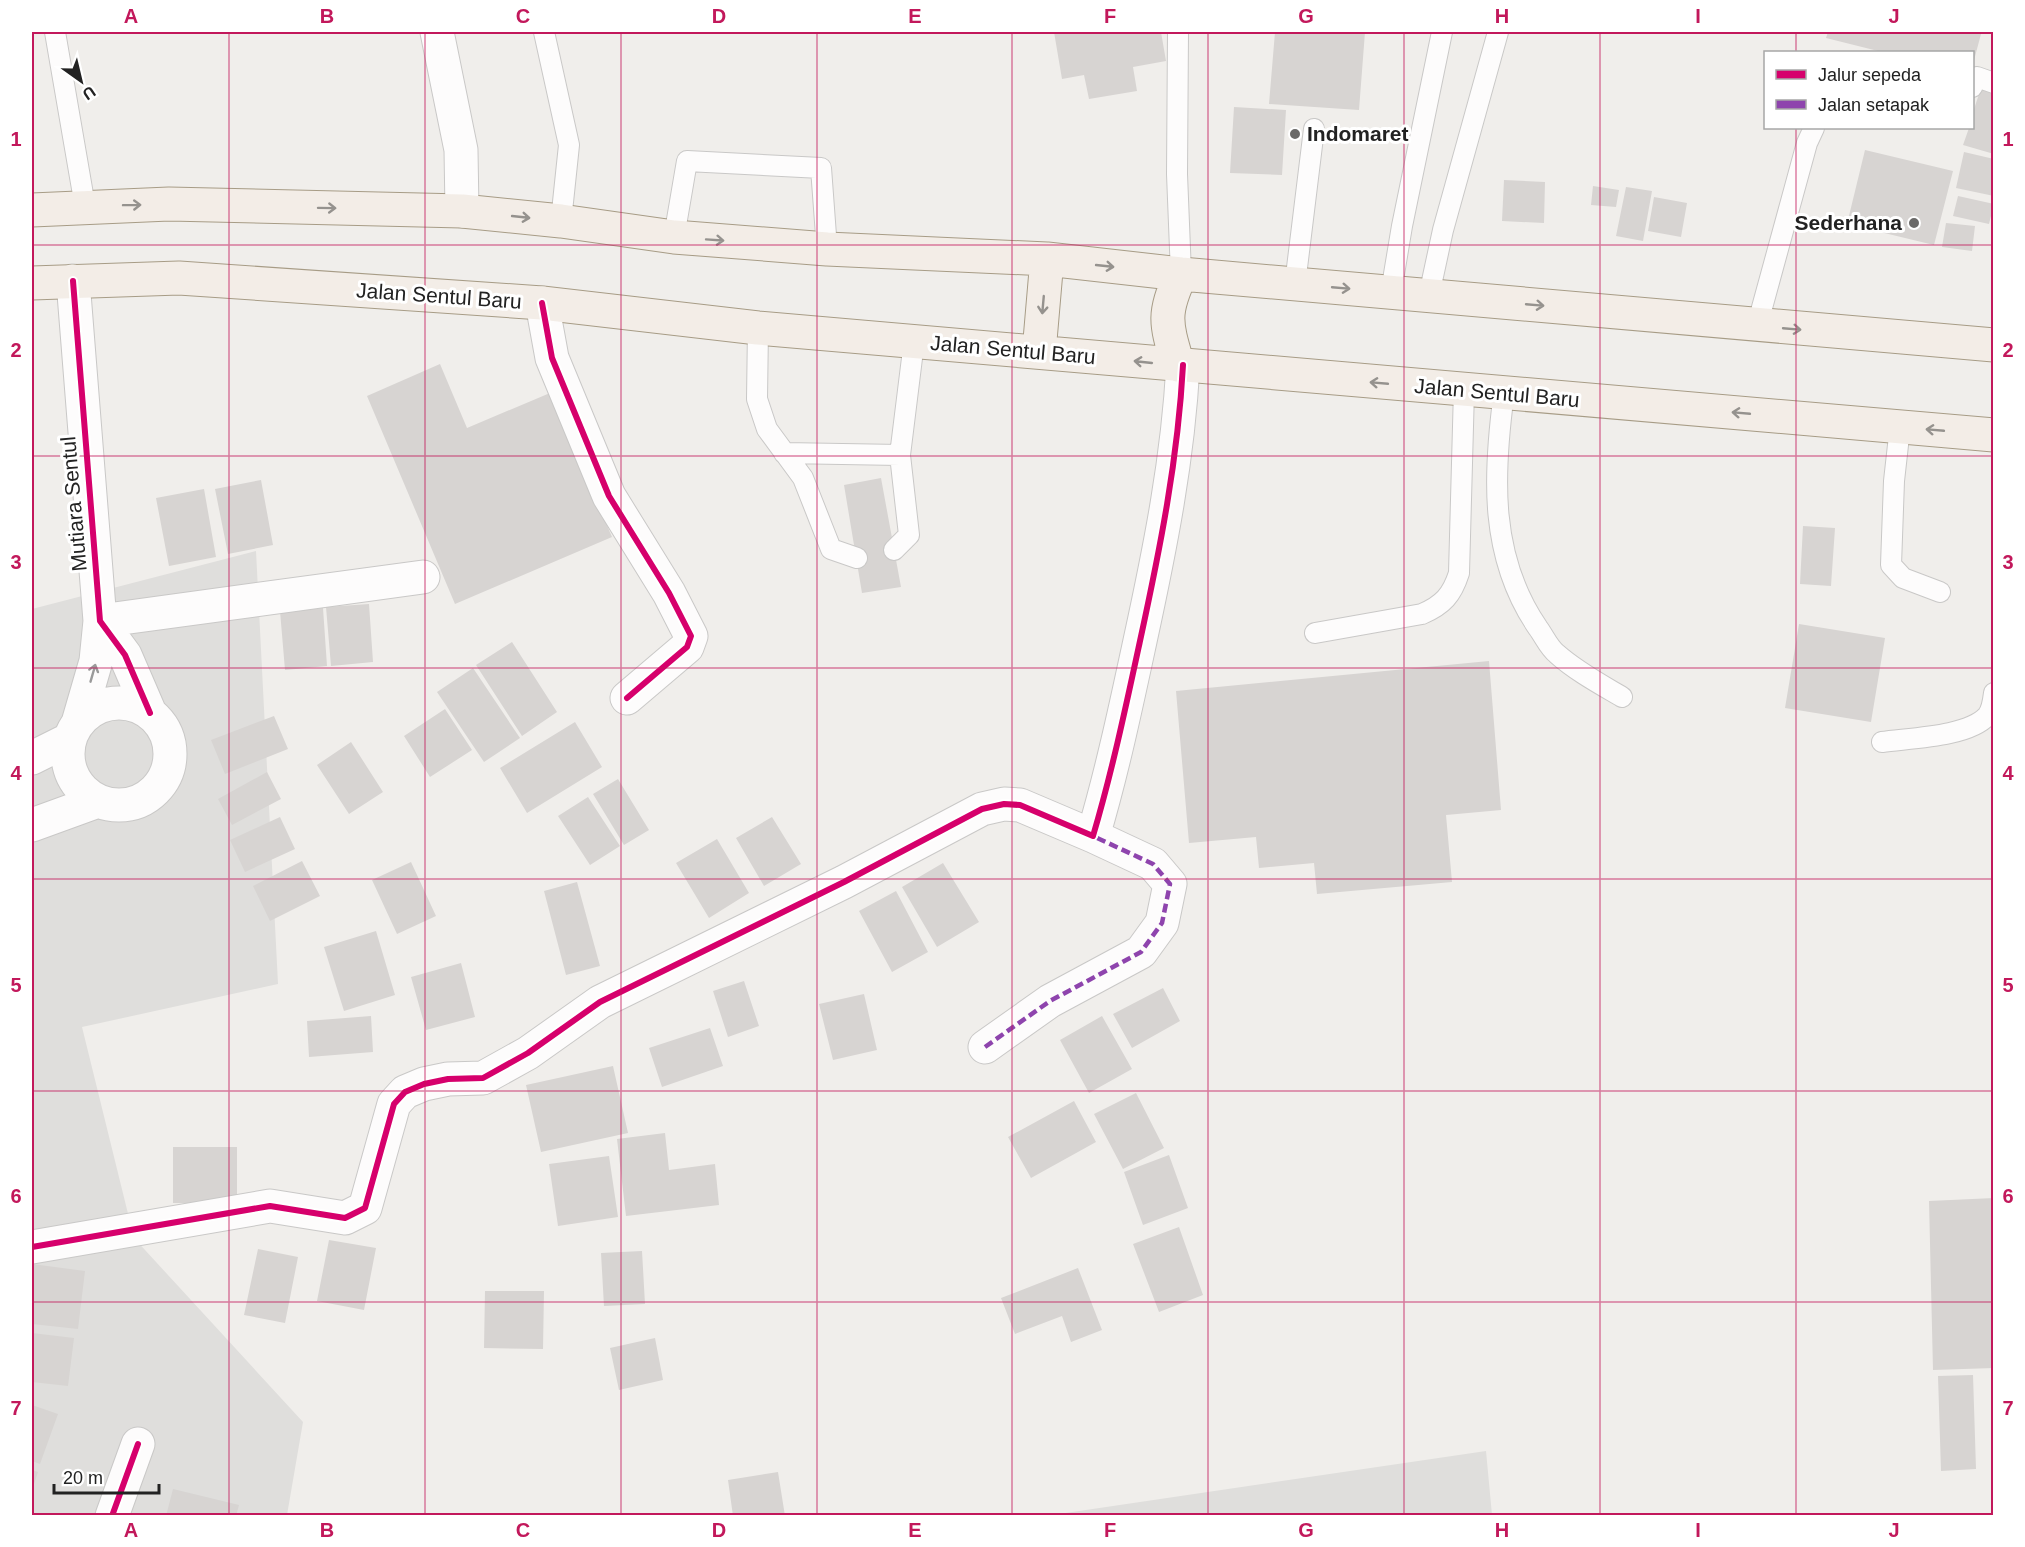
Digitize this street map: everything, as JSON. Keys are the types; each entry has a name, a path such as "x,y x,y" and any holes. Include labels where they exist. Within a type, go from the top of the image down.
{"main road":[{"path":"32,210 168,204 462,211 561,221 674,237 827,249 1047,259 1180,274 1994,345"},
{"path":"1039,352 1047,259"},
{"path":"1180,274 1168,302 1168,331 1180,365"},
{"name":"Jalan Sentul Baru","path":"32,283 179,278 542,303 758,328 1994,435"}],"street":[{"path":"437,32 461,150 462,211"},
{"name":"Mutiara Sentul","path":"73,281 100,621 96,661 74,731"},
{"path":"542,303 552,358 609,496 669,593 691,636 687,647 627,698"},
{"path":"1093,836 1120,734 1166,523 1180,413 1180,365"},
{"path":"74,731 68,758 72,776 82,791 108,805 126,805 143,799 161,784 169,768 171,750 162,725 150,712 125,655 100,621 423,577"},
{"path":"32,758 74,731 91,711 104,705 122,703 150,712"},
{"path":"32,825 98,801"},
{"path":"32,1247 270,1206 345,1218 356,1214 365,1208 388,1120 394,1104 405,1092 424,1084 448,1079 483,1078 528,1053 600,1002 844,882 982,809 1004,804 1020,805 1154,864 1170,884 1162,923 1141,952 1050,1001 985,1047"},
{"path":"112,1515 138,1444"}],"lane":[{"path":"55,32 85,206"},
{"path":"544,32 569,145 561,221"},
{"path":"1178,32 1177,174 1180,274"},
{"path":"1391,292 1401,226 1442,32"},
{"path":"1429,295 1443,230 1498,32"},
{"path":"1974,83 1977,77 1994,83"},
{"path":"1295,284 1314,129"},
{"path":"1757,326 1807,144 1814,129"},
{"path":"674,237 687,160 821,168 827,249"},
{"path":"758,328 757,399 766,429 803,478 831,549 857,558"},
{"path":"894,550 909,535 900,455 914,342"},
{"path":"1315,633 1422,614 1437,608 1453,591 1458,573 1464,390"},
{"path":"1504,393 1497,444 1498,521 1509,577 1529,616 1555,653 1622,697"},
{"path":"1900,427 1894,481 1891,565 1903,578 1940,592"},
{"path":"784,453 900,455"},
{"path":"1882,742 1965,730 1986,716 1993,704 1994,693"}],"shaded area":[{"path":"256,551 278,984 82,1027 134,1238 303,1422 287,1515 32,1516 32,609"},
{"path":"1486,1451 1492,1515 1052,1515"}],"building":[{"path":"1054,32 1161,32 1166,61 1133,67 1137,91 1089,99 1084,75 1062,79"},
{"path":"1275,32 1365,32 1359,110 1269,104"},
{"path":"1828,32 1973,32 1981,34 1974,60 1974,51 1878,51 1826,38"},
{"path":"1981,88 1994,91 1994,154 1963,145 1969,129 1974,129 1974,109"},
{"path":"1234,107 1286,110 1282,175 1230,173"},
{"path":"1865,150 1953,171 1934,245 1847,224"},
{"path":"1964,152 1994,159 1994,196 1956,188"},
{"path":"1504,180 1545,182 1544,223 1502,221"},
{"path":"1593,186 1619,190 1616,207 1591,205"},
{"path":"1626,187 1652,191 1643,241 1616,236"},
{"path":"1958,196 1994,204 1989,224 1953,216"},
{"path":"1654,197 1687,203 1681,237 1648,231"},
{"path":"1946,223 1975,226 1972,251 1942,247"},
{"path":"440,364 467,428 550,393 612,537 455,604 367,396"},
{"path":"881,478 901,587 862,593 844,485"},
{"path":"261,480 273,545 228,554 215,489"},
{"path":"204,489 216,557 169,566 156,498"},
{"path":"1803,526 1835,528 1831,586 1800,584"},
{"path":"369,604 373,662 331,666 326,607"},
{"path":"323,608 327,666 285,670 280,611"},
{"path":"1799,624 1885,638 1871,722 1785,708"},
{"path":"512,642 557,712 522,736 476,665"},
{"path":"1489,661 1501,810 1446,815 1452,882 1317,894 1314,863 1259,868 1256,837 1189,843 1176,691"},
{"path":"473,668 520,738 484,762 437,692"},
{"path":"445,709 472,750 430,777 404,736"},
{"path":"274,716 288,749 225,774 211,740"},
{"path":"575,722 602,767 527,813 500,768"},
{"path":"351,742 383,792 349,814 317,765"},
{"path":"267,772 281,799 232,825 218,799"},
{"path":"618,779 649,830 624,845 593,794"},
{"path":"588,797 620,846 590,865 558,816"},
{"path":"280,817 295,849 245,872 230,840"},
{"path":"772,817 801,864 764,886 736,838"},
{"path":"717,839 749,893 709,918 676,863"},
{"path":"302,861 320,896 270,921 253,886"},
{"path":"411,862 436,916 397,934 372,880"},
{"path":"943,863 979,922 937,947 902,887"},
{"path":"577,882 600,966 566,975 544,891"},
{"path":"896,891 928,952 892,972 859,911"},
{"path":"376,931 395,995 344,1011 324,947"},
{"path":"461,963 475,1017 426,1030 411,977"},
{"path":"744,981 759,1026 728,1037 713,991"},
{"path":"1163,988 1180,1021 1132,1048 1113,1014"},
{"path":"864,994 877,1050 833,1060 819,1004"},
{"path":"371,1016 373,1052 309,1057 307,1021"},
{"path":"1102,1016 1132,1069 1089,1093 1060,1040"},
{"path":"710,1028 723,1066 662,1087 649,1048"},
{"path":"613,1066 628,1133 541,1152 526,1085"},
{"path":"1136,1093 1164,1148 1123,1169 1094,1114"},
{"path":"1074,1101 1096,1142 1031,1178 1008,1137"},
{"path":"665,1133 669,1170 715,1164 719,1205 626,1216 617,1139"},
{"path":"173,1147 237,1147 237,1203 173,1203"},
{"path":"1169,1155 1188,1208 1143,1225 1124,1172"},
{"path":"609,1156 618,1217 558,1226 549,1164"},
{"path":"1994,1198 1994,1368 1933,1370 1929,1201"},
{"path":"1179,1227 1203,1295 1159,1312 1133,1244"},
{"path":"329,1240 376,1248 364,1310 317,1301"},
{"path":"258,1249 298,1257 285,1323 244,1315"},
{"path":"642,1251 645,1304 604,1306 601,1253"},
{"path":"32,1264 85,1271 78,1329 32,1324"},
{"path":"1078,1268 1102,1330 1071,1342 1062,1316 1015,1334 1001,1298"},
{"path":"485,1291 544,1291 543,1349 484,1348"},
{"path":"32,1333 74,1338 68,1386 32,1382"},
{"path":"655,1338 663,1380 619,1390 610,1348"},
{"path":"1973,1375 1976,1469 1941,1471 1938,1376"},
{"path":"32,1405 58,1414 40,1464 32,1461"},
{"path":"32,1470 38,1472 32,1490"},
{"path":"778,1472 785,1516 733,1516 728,1480"},
{"path":"173,1489 239,1505 236,1516 166,1516"}],"marked path":[{"path":"985,1047 1050,1001 1141,952 1162,923 1170,884 1153,864 1093,836"}],"cycle path":[{"path":"73,281 100,621 125,655 150,713"},
{"path":"542,303 552,358 609,496 669,593 691,636 687,647 627,698"},
{"path":"32,1247 270,1206 345,1218 365,1208 394,1104 405,1092 424,1084 448,1079 483,1078 528,1053 600,1002 844,882 982,809 1004,804 1020,805 1093,836 1124,714 1161,538 1177,435 1183,365"},
{"path":"112,1516 138,1444"}],"place":[{"name":"Indomaret","path":"1295,134"},
{"name":"Sederhana","path":"1914,223"}]}
